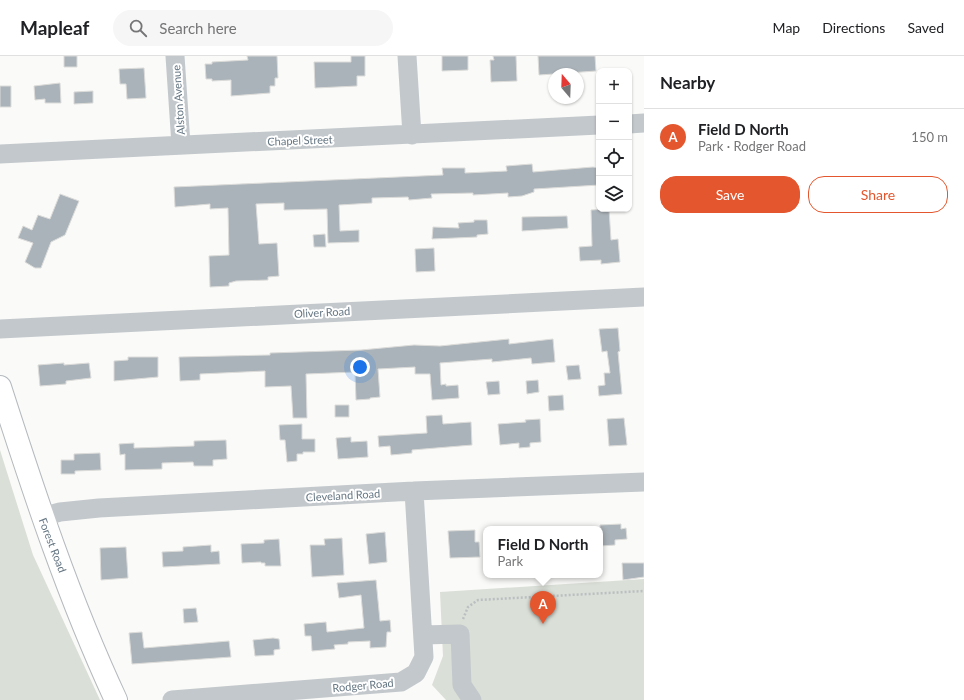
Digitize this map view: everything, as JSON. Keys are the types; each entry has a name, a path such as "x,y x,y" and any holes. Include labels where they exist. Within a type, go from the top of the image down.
{"main road":[{"name":"Forest Road","path":"0,387 42,517 78,611 116,700"}],"street":[{"name":"Alston Avenue","path":"175,56 181,145"},
{"path":"407,56 412,135"},
{"path":"632,124 644,123"},
{"name":"Chapel Street","path":"0,154 596,125"},
{"name":"Oliver Road","path":"0,329 644,296"},
{"name":"Cleveland Road","path":"42,517 60,512 99,508 644,482"},
{"name":"Rodger Road","path":"172,700 401,682 416,673 424,657 414,492"},
{"path":"423,635 460,634 462,685 472,700"}],"path":[{"path":"460,634 462,621 468,607 478,600 644,591"}],"shaded area":[{"path":"0,450 33,555 100,700 0,700"},
{"path":"644,579 644,700 446,700 432,685 443,656 440,592"}],"building":[{"path":"64,56 77,56 77,67 64,67"},
{"path":"247,56 277,56 278,78 275,78 275,86 270,86 270,93 231,96 231,80 212,81 212,79 206,79 205,64 212,64 212,62 248,60"},
{"path":"351,56 365,56 365,76 357,76 357,86 315,88 314,62 351,62"},
{"path":"442,56 468,56 468,70 442,71"},
{"path":"493,56 516,56 517,81 491,82 490,60 494,60"},
{"path":"538,56 595,56 596,71 584,72 584,68 548,68 548,74 539,75"},
{"path":"144,68 146,98 127,99 126,84 120,84 119,69"},
{"path":"60,83 61,103 45,103 45,99 35,100 34,86"},
{"path":"0,86 11,86 11,107 0,107"},
{"path":"93,91 93,103 74,104 74,92"},
{"path":"532,164 533,172 596,168 596,185 534,189 534,192 522,196 508,197 508,193 473,195 473,193 431,194 432,198 409,200 408,197 372,198 372,203 339,205 340,231 359,230 359,242 328,243 327,209 284,210 284,203 256,204 259,244 277,243 279,276 268,277 268,280 236,281 229,283 229,286 210,287 209,256 229,255 228,208 210,209 210,204 175,207 174,187 443,175 442,168 465,168 465,173 507,171 506,166"},
{"path":"60,194 79,201 65,235 51,242 41,268 35,268 25,262 33,243 18,238 23,226 32,230 38,215 50,219"},
{"path":"591,210 596,210 596,212 609,212 611,240 618,239 620,262 601,264 601,260 580,261 579,247 592,246"},
{"path":"567,216 568,228 522,231 522,217"},
{"path":"474,220 487,220 488,234 477,235 477,237 432,239 433,227 459,228 458,223 474,222"},
{"path":"325,234 326,247 314,247 313,235"},
{"path":"434,248 435,271 416,272 415,249"},
{"path":"618,328 620,351 618,352 622,394 599,396 598,386 605,385 604,373 610,373 607,351 602,352 599,329"},
{"path":"509,339 509,344 553,339 555,362 532,364 531,358 492,362 492,359 440,363 441,385 458,385 459,398 432,400 430,374 415,374 415,367 378,369 380,397 356,400 355,372 306,374 307,418 293,418 291,386 265,387 265,371 200,374 200,380 180,381 179,357 270,355 270,353 361,350 414,345 440,346"},
{"path":"128,357 158,357 158,377 114,381 114,361 128,360"},
{"path":"64,363 64,365 89,363 91,378 66,381 66,384 40,386 38,365"},
{"path":"579,365 581,379 568,380 566,366"},
{"path":"538,380 539,392 527,394 526,381"},
{"path":"499,381 500,394 488,395 486,382"},
{"path":"563,395 564,410 549,411 548,396"},
{"path":"335,405 349,405 349,417 335,417"},
{"path":"442,415 443,424 471,422 472,445 412,450 412,453 391,455 390,446 379,447 378,436 427,433 426,416"},
{"path":"624,418 627,445 609,446 607,419"},
{"path":"540,419 541,442 530,443 530,447 519,448 519,443 500,445 498,424 526,422 525,420"},
{"path":"302,424 302,439 315,439 315,452 303,452 303,454 297,454 297,461 287,462 285,440 280,440 279,425"},
{"path":"351,437 351,442 367,441 368,457 338,459 336,438"},
{"path":"226,440 227,459 213,460 213,466 194,466 193,462 162,463 162,469 125,470 125,454 120,455 119,444 134,443 134,448 194,446 194,441"},
{"path":"100,453 101,470 75,471 75,474 61,474 61,460 74,460 74,454"},
{"path":"621,524 621,529 626,528 627,539 615,540 615,545 603,546 603,526 600,525"},
{"path":"475,530 475,542 479,542 480,557 450,558 448,531"},
{"path":"385,532 387,562 369,564 366,534"},
{"path":"342,538 344,575 312,577 310,545 325,545 324,539"},
{"path":"279,539 281,566 265,566 265,563 261,562 242,563 241,544 264,543 264,540"},
{"path":"211,545 211,552 219,551 220,564 163,567 162,552 183,551 183,547"},
{"path":"126,547 128,578 101,580 100,548"},
{"path":"622,563 644,563 644,577 623,580"},
{"path":"376,580 380,621 390,620 391,632 387,632 386,647 370,648 370,641 348,642 348,644 334,645 335,649 312,651 311,636 305,636 304,624 326,622 327,632 364,628 361,595 339,598 337,583"},
{"path":"196,608 198,622 184,623 183,609"},
{"path":"142,632 144,648 229,641 231,657 132,664 129,633"},
{"path":"273,638 279,639 280,649 274,650 274,655 255,656 253,640"}],"place":[{"name":"Field D North","path":"543,624"}]}
